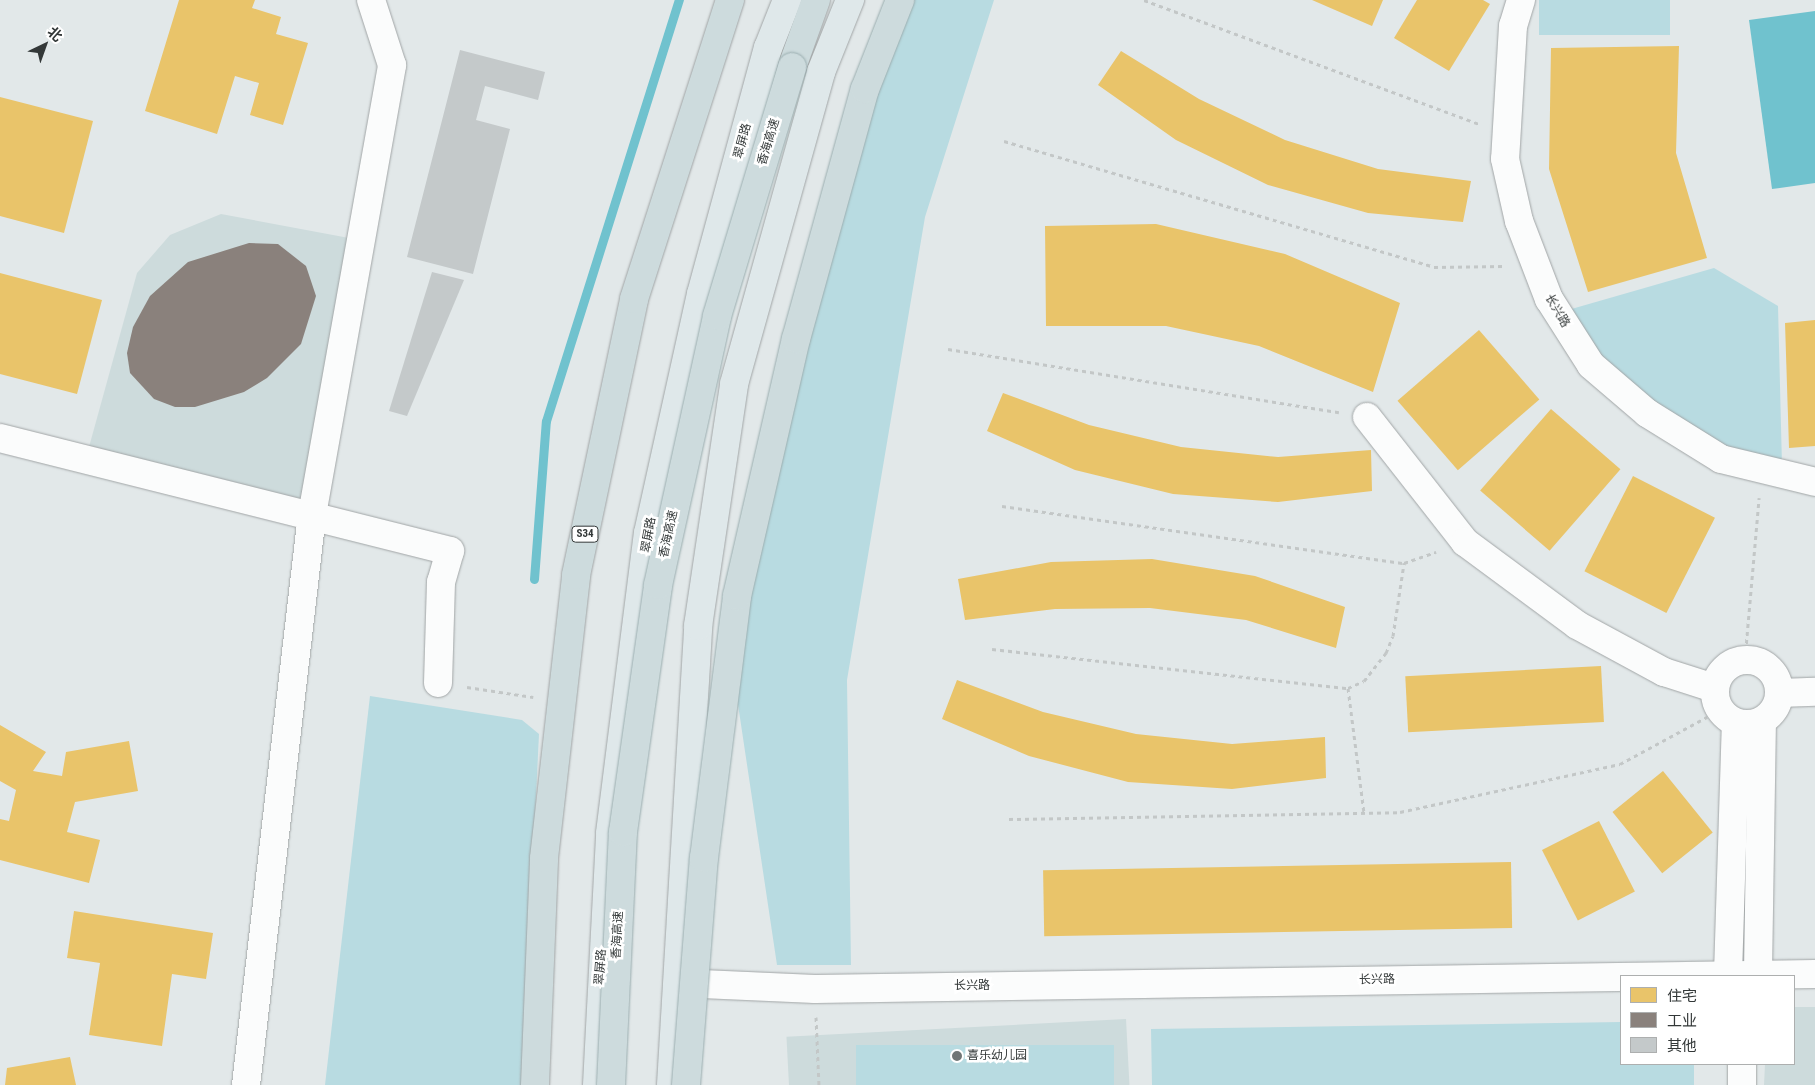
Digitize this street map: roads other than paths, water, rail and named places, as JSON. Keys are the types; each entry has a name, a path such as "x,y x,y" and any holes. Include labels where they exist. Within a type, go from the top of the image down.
{"highway":[{"name":"S34","path":"535,1085 544,858 576,575 634,298 730,0"},
{"name":"香海高速","path":"611,1085 623,832 658,585 716,316 792,67 816,0"},
{"path":"686,1085 704,858 737,596 796,339 854,127 900,0"}],"main road":[{"name":"翠屏路","path":"597,1085 610,833 648,533 701,294 768,48 787,0"},
{"path":"671,1085 679,983 698,626 734,384 821,72 850,0"}],"street":[{"path":"246,1085 312,515 392,65 371,0"},
{"name":"长兴路","path":"1521,0 1513,26 1505,159 1519,221 1549,299 1591,365 1647,413 1721,459 1815,482"},
{"path":"1367,417 1464,542 1577,624 1733,711 1773,712 1779,693 1766,666 1745,659 1724,668 1733,711 1743,974"},
{"path":"0,438 450,551 441,582 438,683"},
{"path":"1779,693 1815,692"},
{"name":"长兴路","path":"1676,975 1815,974"},
{"name":"长兴路","path":"679,983 815,989 1620,976"},
{"path":"1742,1065 1742,1085"}],"water":[{"path":"1815,11 1815,183 1772,189 1749,20"}],"waterway":[{"path":"534,579 546,421 679,0"}],"place":[{"name":"喜乐幼儿园","path":"957,1056"}]}
